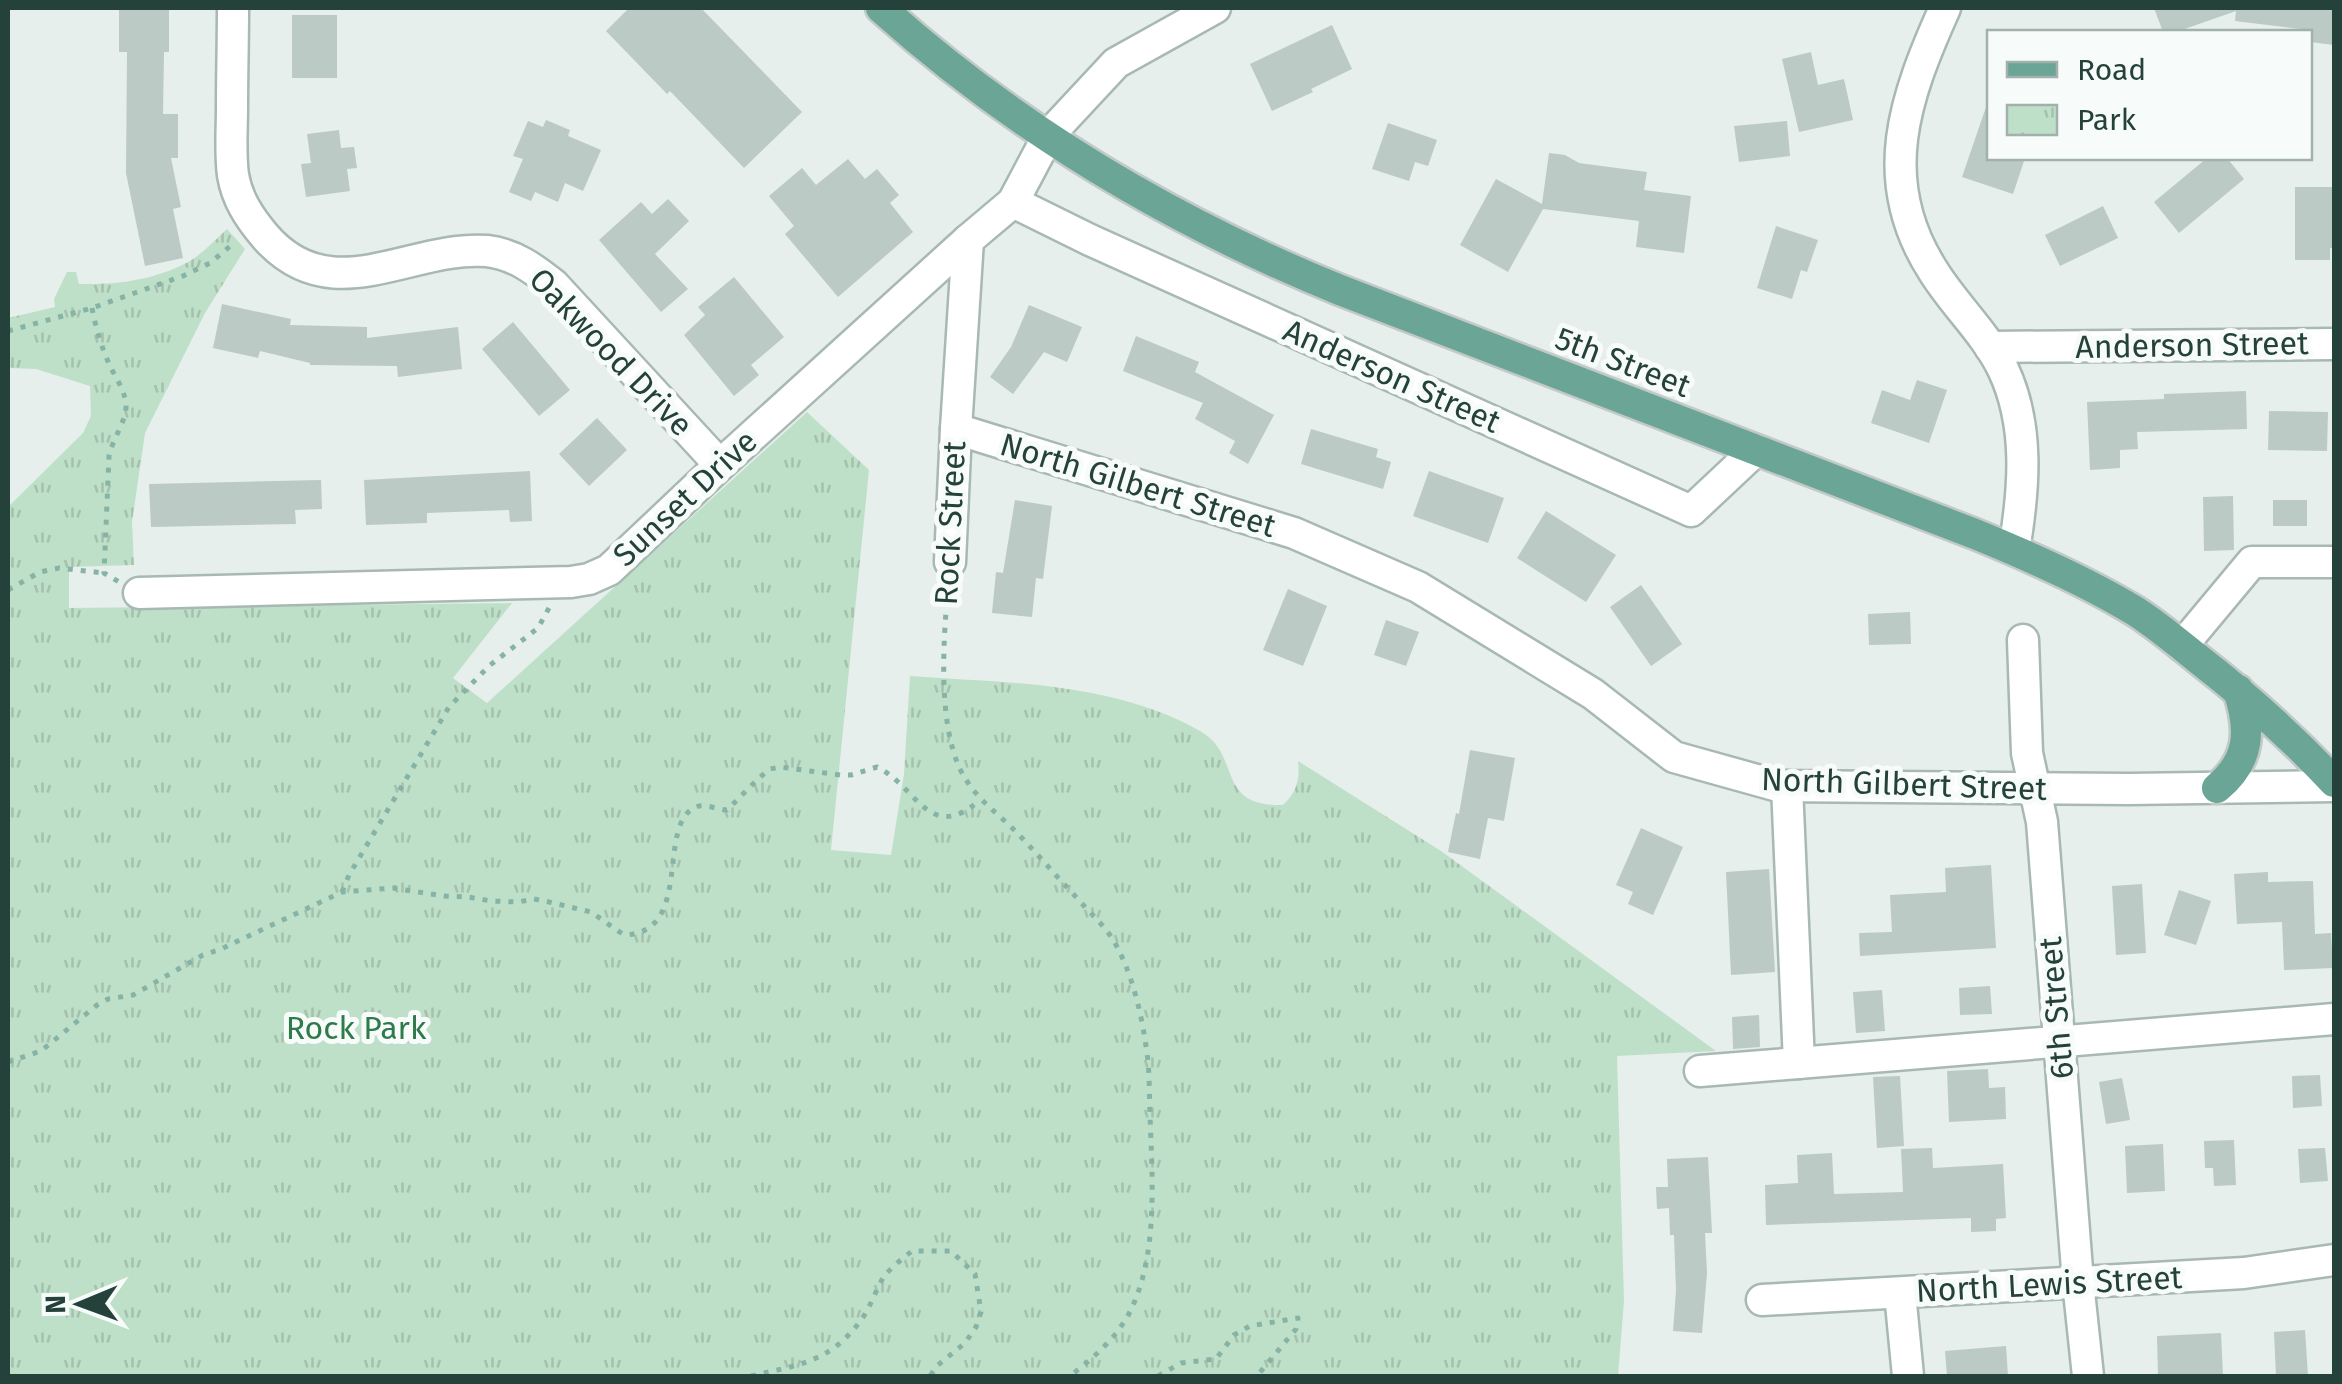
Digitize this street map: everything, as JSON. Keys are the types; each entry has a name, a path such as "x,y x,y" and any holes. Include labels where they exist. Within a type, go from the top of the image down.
{"main road":[{"name":"5th Street","path":"881,8 950,67 1048,136 1167,208 1280,266 2014,550 2086,584 2134,611 2238,690 2290,735 2334,784"},
{"path":"2217,788 2236,770 2246,743 2246,720 2238,690"}],"street":[{"name":"Oakwood Drive","path":"233,8 234,179 241,204 272,244 310,267 349,274 470,251 509,256 554,285 720,465"},
{"path":"1048,136 1116,63 1215,8"},
{"path":"1945,8 1909,96 1900,142 1901,186 1908,217 1924,256 1990,347 2012,393 2020,427 2022,489 2014,550"},
{"name":"Sunset Drive","path":"138,593 571,582 609,570 1013,202 1048,136"},
{"name":"Anderson Street","path":"1013,202 1691,511 1756,450"},
{"name":"Rock Street","path":"950,562 968,240"},
{"name":"Anderson Street","path":"1990,347 2334,344"},
{"name":"North Gilbert Street","path":"956,429 1294,534 1418,588 1593,694 1674,758 1727,774 1778,786 2035,789 2334,784"},
{"path":"2182,646 2252,562 2334,562"},
{"name":"6th Street","path":"2023,640 2027,753 2042,822 2088,1376"},
{"path":"1787,786 1799,1064"},
{"path":"1700,1072 2334,1019"},
{"name":"North Lewis Street","path":"1762,1300 2244,1273 2334,1260"},
{"path":"1900,1293 1908,1376"}],"path":[{"path":"8,331 92,308 183,276 210,263 256,225"},
{"path":"92,308 98,336 126,406 109,456 104,573"},
{"name":"Rock Street","path":"950,562 944,659 947,718 960,770 980,800 1020,836 1114,942 1128,975 1147,1048 1152,1181 1142,1278 1125,1322 1105,1346 1070,1376"},
{"path":"8,590 40,572 59,568 104,573 138,593"},
{"path":"342,892 449,707 489,666 538,628 548,614 551,582"},
{"path":"8,1062 41,1051 108,999 133,995 203,955 342,892 392,888 491,902 534,899 591,912 624,935 646,931 655,924 664,906 684,819 701,805 728,810 770,769 851,775 877,767 938,816 962,815 980,800"},
{"path":"751,1376 816,1360 836,1346 863,1318 885,1275 912,1251 951,1252 975,1274 981,1312 965,1342 930,1376"},
{"path":"1158,1376 1181,1363 1216,1359 1234,1335 1250,1326 1298,1318 1296,1329 1258,1376"}],"green space":[{"name":"Rock Park","path":"227,229 245,249 205,313 145,433 132,522 134,565 69,567 69,608 512,603 453,678 487,703 807,412 869,470 831,850 891,855 904,774 910,676 1096,694 1167,715 1200,731 1221,753 1238,789 1247,798 1261,803 1283,805 1288,800 1296,785 1298,761 1441,851 1716,1051 1617,1056 1624,1301 1618,1376 8,1376 8,507 83,433 91,416 90,386 36,369 8,368 8,318 55,307 54,299 67,272 76,272 79,284 150,277 190,261"}],"building":[{"path":"119,8 169,8 163,114 178,114 178,158 171,158 181,207 173,209 183,258 145,266 126,173 127,52 119,52"},
{"path":"629,8 701,8 802,112 744,168 606,31"},
{"path":"2154,8 2334,8 2334,45 2312,42 2312,30 2235,21 2236,11 2182,30 2162,30"},
{"path":"292,15 337,15 337,78 292,78"},
{"path":"1332,25 1352,69 1272,111 1250,64"},
{"path":"1811,52 1818,85 1844,79 1853,120 1799,132 1782,59"},
{"path":"1987,107 1987,160 2024,160 2013,194 1962,177"},
{"path":"546,120 570,130 568,136 601,150 583,191 565,183 558,202 535,192 531,201 509,192 523,159 513,156 528,121 543,127"},
{"path":"1787,121 1790,156 1739,162 1734,126"},
{"path":"1388,123 1437,140 1428,166 1415,162 1409,181 1372,169"},
{"path":"339,130 341,148 354,147 357,168 347,169 350,191 306,197 301,164 311,163 307,134"},
{"path":"1549,153 1565,155 1579,163 1647,172 1644,190 1691,196 1684,253 1636,247 1639,221 1543,209 1508,272 1460,245 1496,179 1542,204"},
{"path":"848,159 865,179 877,169 899,195 890,203 913,232 838,297 785,234 794,226 769,196 802,168 816,185"},
{"path":"2205,160 2229,160 2244,179 2179,233 2154,202"},
{"path":"2295,187 2334,187 2334,248 2330,248 2330,260 2295,260"},
{"path":"668,199 689,221 655,254 688,289 661,312 599,240 641,202 652,214"},
{"path":"2103,206 2118,238 2060,266 2045,235"},
{"path":"1776,226 1818,240 1807,272 1801,270 1792,299 1757,288"},
{"path":"734,277 784,337 751,365 759,375 734,396 684,335 705,315 698,307"},
{"path":"222,304 291,319 290,325 367,327 367,338 458,327 462,369 398,377 397,366 310,365 260,351 258,358 213,348"},
{"path":"1029,305 1082,327 1067,362 1044,352 1013,394 990,377 1011,347"},
{"path":"513,322 570,390 539,416 482,349"},
{"path":"1136,336 1199,362 1195,372 1274,415 1248,464 1229,453 1235,441 1195,419 1203,403 1123,371"},
{"path":"1917,380 1947,390 1929,443 1871,423 1882,390 1910,400"},
{"path":"2246,391 2247,429 2137,432 2138,449 2120,450 2120,468 2090,470 2087,402"},
{"path":"2269,411 2328,412 2327,451 2268,450"},
{"path":"597,418 627,450 589,486 559,454"},
{"path":"1311,429 1378,449 1376,457 1391,462 1383,489 1301,464"},
{"path":"530,471 532,521 510,522 509,510 427,513 427,523 366,525 364,480"},
{"path":"1429,471 1504,498 1488,543 1413,516"},
{"path":"321,480 322,509 295,510 296,524 151,527 149,484"},
{"path":"2233,496 2234,550 2204,551 2203,497"},
{"path":"1015,500 1052,506 1043,579 1036,578 1032,617 992,613 996,572 1003,573"},
{"path":"2273,500 2307,500 2307,526 2273,526"},
{"path":"1546,511 1616,555 1586,602 1517,558"},
{"path":"1641,585 1682,644 1651,666 1610,607"},
{"path":"1288,589 1327,606 1303,666 1263,650"},
{"path":"1910,612 1911,644 1869,645 1868,614"},
{"path":"1386,620 1419,632 1406,666 1374,655"},
{"path":"1470,750 1515,758 1504,821 1488,818 1480,859 1448,852"},
{"path":"1641,828 1683,847 1653,915 1628,904 1633,892 1616,885"},
{"path":"1991,865 1996,948 1860,956 1859,933 1892,932 1890,895 1946,892 1945,868"},
{"path":"1769,869 1775,972 1731,975 1726,872"},
{"path":"2268,872 2268,882 2313,881 2315,934 2331,933 2333,968 2284,970 2282,922 2237,924 2234,874"},
{"path":"2142,884 2146,953 2116,955 2112,886"},
{"path":"2179,890 2211,901 2196,945 2164,935"},
{"path":"1990,986 1992,1014 1960,1015 1959,988"},
{"path":"1882,990 1885,1031 1856,1033 1853,992"},
{"path":"1759,1015 1760,1047 1733,1049 1732,1017"},
{"path":"1988,1069 1989,1088 2005,1087 2006,1119 1949,1122 1947,1071"},
{"path":"2320,1075 2322,1106 2293,1108 2292,1076"},
{"path":"1900,1076 1904,1146 1877,1148 1873,1077"},
{"path":"2122,1078 2130,1120 2106,1124 2099,1082"},
{"path":"2234,1140 2236,1185 2214,1186 2213,1168 2205,1168 2204,1141"},
{"path":"2163,1144 2165,1191 2127,1193 2125,1146"},
{"path":"1932,1148 1933,1168 2003,1164 2006,1218 1996,1219 1996,1231 1971,1232 1971,1218 1766,1225 1765,1185 1798,1183 1797,1155 1832,1153 1834,1194 1903,1192 1901,1149"},
{"path":"2325,1148 2328,1181 2300,1183 2298,1149"},
{"path":"1708,1157 1712,1233 1705,1233 1707,1273 1702,1333 1673,1331 1674,1235 1670,1235 1669,1208 1657,1209 1656,1187 1668,1187 1667,1159"},
{"path":"2305,1330 2308,1376 2276,1376 2274,1332"},
{"path":"2221,1333 2223,1376 2158,1376 2157,1336"},
{"path":"2006,1346 2008,1376 1947,1376 1945,1351"}]}
